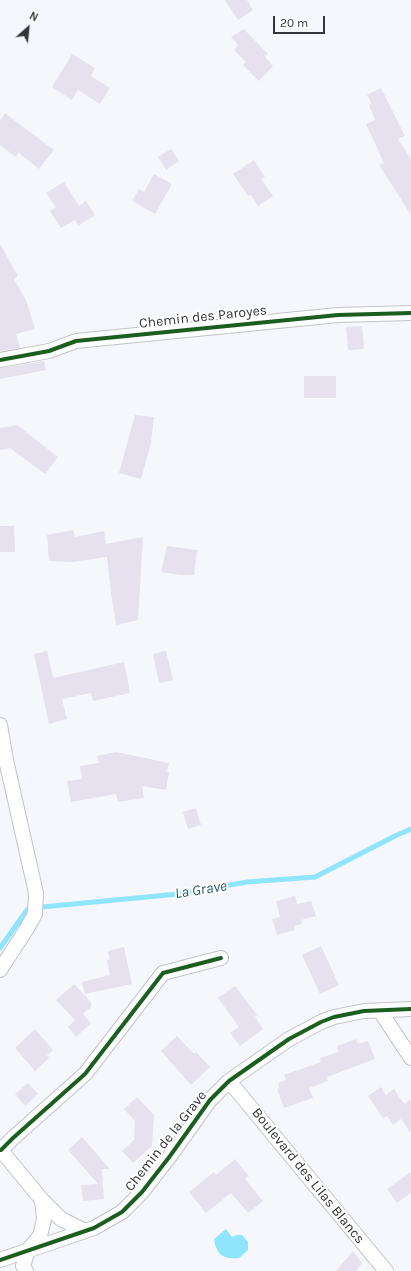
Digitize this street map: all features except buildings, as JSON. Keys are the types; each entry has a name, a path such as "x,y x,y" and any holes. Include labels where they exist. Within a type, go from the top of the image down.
{"street":[{"name":"Chemin des Paroyes","path":"0,360 49,351 76,341 338,315 411,313"},
{"path":"0,725 6,760 36,893 35,914 0,970"},
{"path":"85,1231 61,1219 42,1200 0,1149 85,1074 164,973 221,958"},
{"name":"Chemin de la Grave","path":"0,1260 94,1228 122,1212 142,1192 210,1100 229,1081 290,1039 321,1022 334,1017 364,1011 411,1009"},
{"path":"380,1011 411,1058"},
{"name":"Boulevard des Lilas Blancs","path":"229,1081 386,1271"},
{"path":"26,1271 23,1266 28,1250 40,1236 44,1219 42,1200"}],"water":[{"path":"226,1229 232,1237 242,1235 248,1242 248,1250 239,1258 225,1257 216,1249 214,1239"}],"waterway":[{"name":"La Grave","path":"0,948 27,910 42,907 178,894 247,882 315,877 411,829"}],"cycle path":[{"path":"0,360 49,351 76,341 338,315 411,313"},
{"path":"1,1150 85,1074 163,973 221,958"},
{"path":"0,1260 94,1228 122,1212 142,1192 210,1100 229,1081 289,1039 321,1022 334,1017 364,1011 411,1009"}]}
